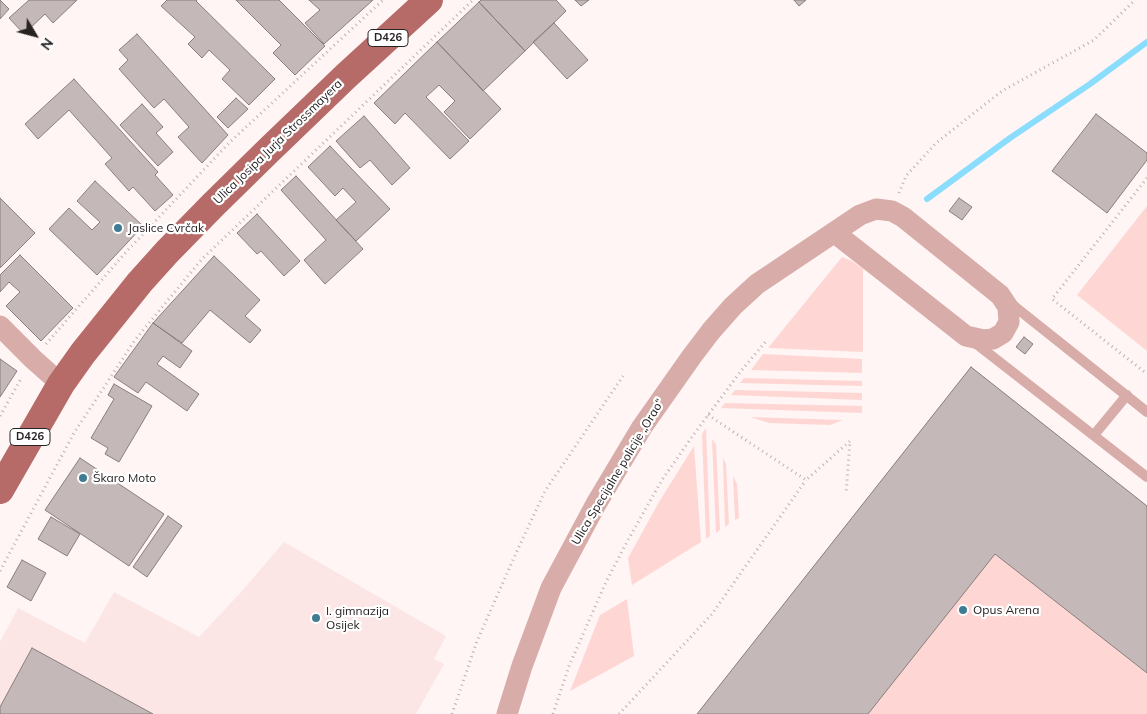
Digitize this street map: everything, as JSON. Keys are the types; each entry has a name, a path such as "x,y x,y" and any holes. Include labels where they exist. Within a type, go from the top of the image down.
{"main road":[{"name":"Ulica Josipa Jurja Strossmayera","path":"0,490 60,384 140,282 213,205 346,76 429,0"}],"street":[{"name":"Ulica Specijalne policije „Orao“","path":"507,714 522,666 551,588 596,504 642,427 711,331 733,306 757,284 789,262 860,215 876,210 892,211"},
{"path":"835,233 966,336 984,340 1003,333 1008,322 1008,307 1000,295 903,217 892,211"},
{"path":"0,326 60,384"}],"lane":[{"path":"1000,295 1147,412"},
{"path":"966,336 1147,477"},
{"path":"1094,435 1127,396"}],"path":[{"path":"0,571 74,433 135,340 202,258 473,0"},
{"path":"892,211 906,176 936,143 1002,91 1094,40 1135,0"},
{"path":"1147,178 1052,299 1147,374"},
{"path":"553,714 569,666 606,582 662,480 740,371 767,340"},
{"path":"452,714 477,641 545,491 623,376"},
{"path":"708,415 806,480"},
{"path":"619,714 712,614 806,480 850,441 846,494"}],"shaded area":[{"path":"1147,206 1147,351 1077,295"},
{"path":"842,257 863,269 863,352 768,348"},
{"path":"763,354 862,359 862,373 751,370"},
{"name":"Opus Arena","path":"971,367 1147,506 1147,714 697,714"},
{"path":"744,378 862,381 862,386 740,383"},
{"path":"735,390 862,393 862,400 731,395"},
{"path":"725,403 862,406 862,413 721,408"},
{"path":"750,417 843,420 830,425 769,423"},
{"path":"706,428 710,536 706,539 702,434"},
{"path":"712,439 716,445 720,530 716,533"},
{"path":"694,446 701,542 632,585 628,558 659,502"},
{"path":"723,458 726,464 729,524 725,527"},
{"path":"733,476 737,484 739,518 735,520"},
{"name":"I. gimnazija Osijek","path":"284,542 446,636 434,659 444,664 416,714 0,714 0,642 18,608 85,643 114,592 199,637"},
{"path":"627,599 634,656 570,691 600,615"}],"building":[{"path":"0,0 9,9 0,19"},
{"path":"29,0 77,0 53,23 45,14 24,34 9,18"},
{"path":"167,0 197,0 275,79 249,105 222,79 230,70 209,50 202,58 188,44 195,37 161,6"},
{"path":"236,0 279,0 325,46 295,75 273,53 281,45"},
{"path":"309,0 373,0 324,44 305,23 320,10"},
{"path":"481,0 556,0 566,11 525,51 479,2"},
{"path":"575,0 589,0 581,6"},
{"path":"794,0 806,0 799,6"},
{"path":"479,2 525,51 483,91 437,42"},
{"path":"554,23 588,60 567,79 533,42"},
{"path":"137,34 228,135 202,163 178,137 189,127 164,99 154,108 119,69 128,60 119,50"},
{"path":"437,42 501,109 470,139 444,112 455,101 439,85 426,97 469,141 450,159 405,113 395,124 374,103"},
{"path":"74,79 158,172 155,175 173,195 155,211 133,187 129,191 105,164 112,158 69,110 38,139 25,124"},
{"path":"236,98 248,109 228,128 217,117"},
{"path":"142,104 163,127 156,133 173,152 158,166 120,125"},
{"path":"1096,114 1147,153 1147,160 1107,213 1052,171"},
{"path":"364,116 410,168 392,185 370,160 360,168 336,141"},
{"path":"330,146 390,209 356,241 336,220 356,202 343,188 335,196 308,167"},
{"path":"296,176 363,249 325,284 304,260 326,240 281,190"},
{"name":"Jaslice Cvrčak","path":"95,181 143,226 97,275 49,229 69,208 92,230 100,222 77,201"},
{"path":"0,198 35,233 0,268"},
{"path":"959,198 972,207 962,220 949,211"},
{"path":"257,214 300,261 284,276 261,251 257,254 237,233"},
{"path":"20,255 73,308 41,341 6,306 20,292 9,282 0,292 0,275"},
{"path":"214,256 260,300 245,316 261,330 250,343 210,310 182,343 153,323"},
{"path":"153,323 192,351 180,368 163,356 157,364 199,394 187,411 146,382 138,393 114,377"},
{"path":"1024,337 1033,344 1025,354 1016,347"},
{"path":"0,359 17,371 0,397"},
{"name":"Opus Arena","path":"971,367 1147,506 1147,673 995,554 868,714 697,714"},
{"path":"114,384 152,406 119,462 105,454 108,448 91,438 114,399 108,395"},
{"path":"80,458 164,514 129,566 45,510"},
{"path":"168,516 182,526 147,577 133,567"},
{"path":"51,517 80,534 67,556 38,539"},
{"path":"22,560 46,573 31,601 7,587"},
{"path":"32,648 153,714 0,714 0,707"}],"waterway":[{"path":"927,199 1147,42"}],"place":[{"name":"Jaslice Cvrčak","path":"118,228"},
{"name":"Škaro Moto","path":"83,478"},
{"name":"Opus Arena","path":"963,610"},
{"name":"I. gimnazija Osijek","path":"316,618"}]}
